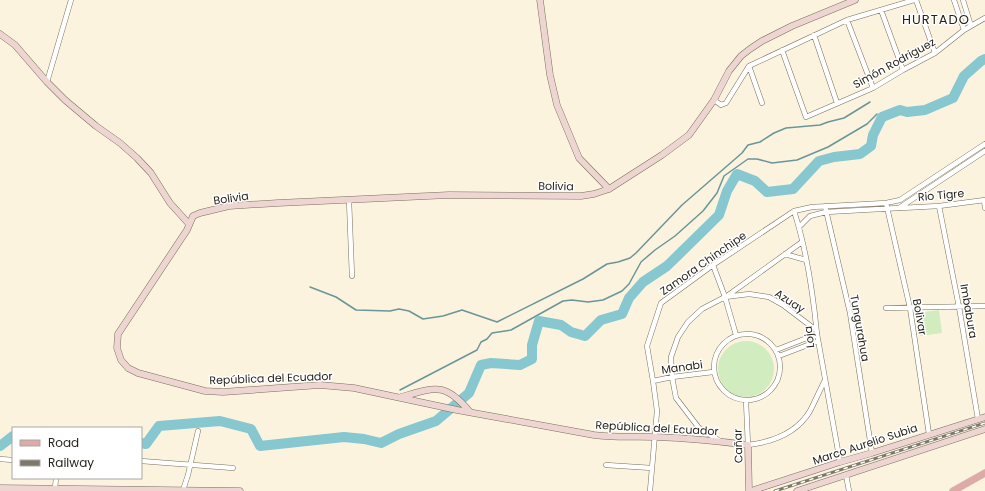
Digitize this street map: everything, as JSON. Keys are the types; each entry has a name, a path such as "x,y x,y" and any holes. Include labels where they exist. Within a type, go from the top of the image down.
{"main road":[{"path":"954,491 985,473"}],"street":[{"path":"47,82 71,0"},
{"path":"540,0 550,75 557,104 579,158 609,189"},
{"name":"Bolivia","path":"188,224 193,216 228,206 449,195 580,196 594,194 609,189 662,156 689,135 714,100 729,71 741,56 750,49 762,41 792,26 855,0"},
{"path":"714,100 721,105 726,103 750,66 782,50 847,20 915,0 935,53"},
{"path":"954,0 964,30"},
{"path":"957,8 963,3 971,26"},
{"path":"881,10 903,70"},
{"name":"Simón Rodriguez","path":"782,50 806,117 873,88 935,53 964,30 985,18"},
{"path":"847,20 873,88"},
{"path":"0,34 15,45 47,82 65,100 137,158 151,173 170,202 188,224"},
{"path":"814,35 837,104"},
{"path":"750,66 762,102"},
{"path":"794,211 825,206 886,204 900,200 985,144"},
{"path":"899,208 985,150"},
{"path":"349,200 352,276"},
{"path":"984,200 985,208"},
{"name":"Rio Tigre","path":"799,227 810,216 826,212 939,206 984,200"},
{"name":"Bolivar","path":"886,204 910,308 928,434"},
{"name":"Tungurahua","path":"825,206 850,313 872,453"},
{"name":"Imbabura","path":"939,206 959,307 978,419"},
{"name":"Loja","path":"794,211 806,260 816,317 818,341 840,462"},
{"name":"Zamora Chinchipe","path":"650,491 656,437 657,411 647,346 660,305 713,264 794,211"},
{"name":"República del Ecuador","path":"188,224 187,230 118,334 117,348 121,360 128,368 138,373 205,390 223,392 320,385 354,388 437,406 594,436 656,437 720,441 748,445"},
{"path":"725,297 802,242"},
{"path":"784,254 806,260"},
{"path":"713,264 725,297 736,335"},
{"name":"Azuay","path":"720,441 699,428 676,398 672,377 671,357 678,337 688,322 702,308 725,297 748,294 769,297 783,305 817,332"},
{"path":"886,308 985,306"},
{"path":"776,350 817,332"},
{"path":"749,334 761,336 776,350 779,356 780,372 774,387 762,398 746,401 735,399 724,393 717,383 713,372 714,360 718,349 726,341 736,335 749,334"},
{"path":"779,356 818,341"},
{"name":"Manabi","path":"653,381 713,372"},
{"path":"748,445 765,443 780,437 795,428 809,412 825,380"},
{"name":"República del Ecuador","path":"399,397 423,391 436,389 443,390 451,392 470,412"},
{"name":"Cañar","path":"746,401 750,491"},
{"name":"Marco Aurelio Subia","path":"750,491 985,417"},
{"name":"Marco Aurelio Subia","path":"796,491 985,429"},
{"path":"183,490 198,431"},
{"path":"0,459 12,460"},
{"path":"142,461 233,468"},
{"path":"606,465 652,468"},
{"path":"846,475 849,491"},
{"path":"55,488 56,479"},
{"path":"0,488 240,491"}],"green space":[{"path":"939,310 942,333 920,336 917,313"},
{"path":"746,341 757,343 766,349 772,358 774,369 772,380 766,389 757,395 746,397 735,395 726,389 720,380 718,369 720,358 726,349 735,343"}],"waterway":[{"path":"142,443 146,444 159,426 220,421 251,429 260,446 344,437 364,439 381,443 399,434 436,421 469,393 481,365 491,363 520,365 532,359 532,345 539,321 561,325 571,332 585,336 601,320 622,314 629,298 643,282 667,266 719,215 727,191 737,174 755,181 767,192 793,189 819,161 834,157 860,154 871,146 873,135 882,117 900,110 907,112 925,110 953,98 964,76 985,59"},
{"path":"310,287 336,297 356,310 390,311 399,309 409,311 423,319 443,316 462,310 497,322 583,279 607,264 630,258 682,205 742,153 748,145 760,142 774,133 786,128 820,125 844,118 870,102"},
{"path":"400,390 477,350 481,342 487,339 492,333 511,330 563,301 572,300 588,302 603,300 622,291 629,284 641,262 675,236 703,211 717,193 724,176 748,159 757,159 772,163 797,160 828,147 867,124 877,114"},
{"path":"0,446 12,437"}],"railway":[{"path":"775,491 985,423"}],"district":[{"name":"HURTADO","path":"936,19"}]}
